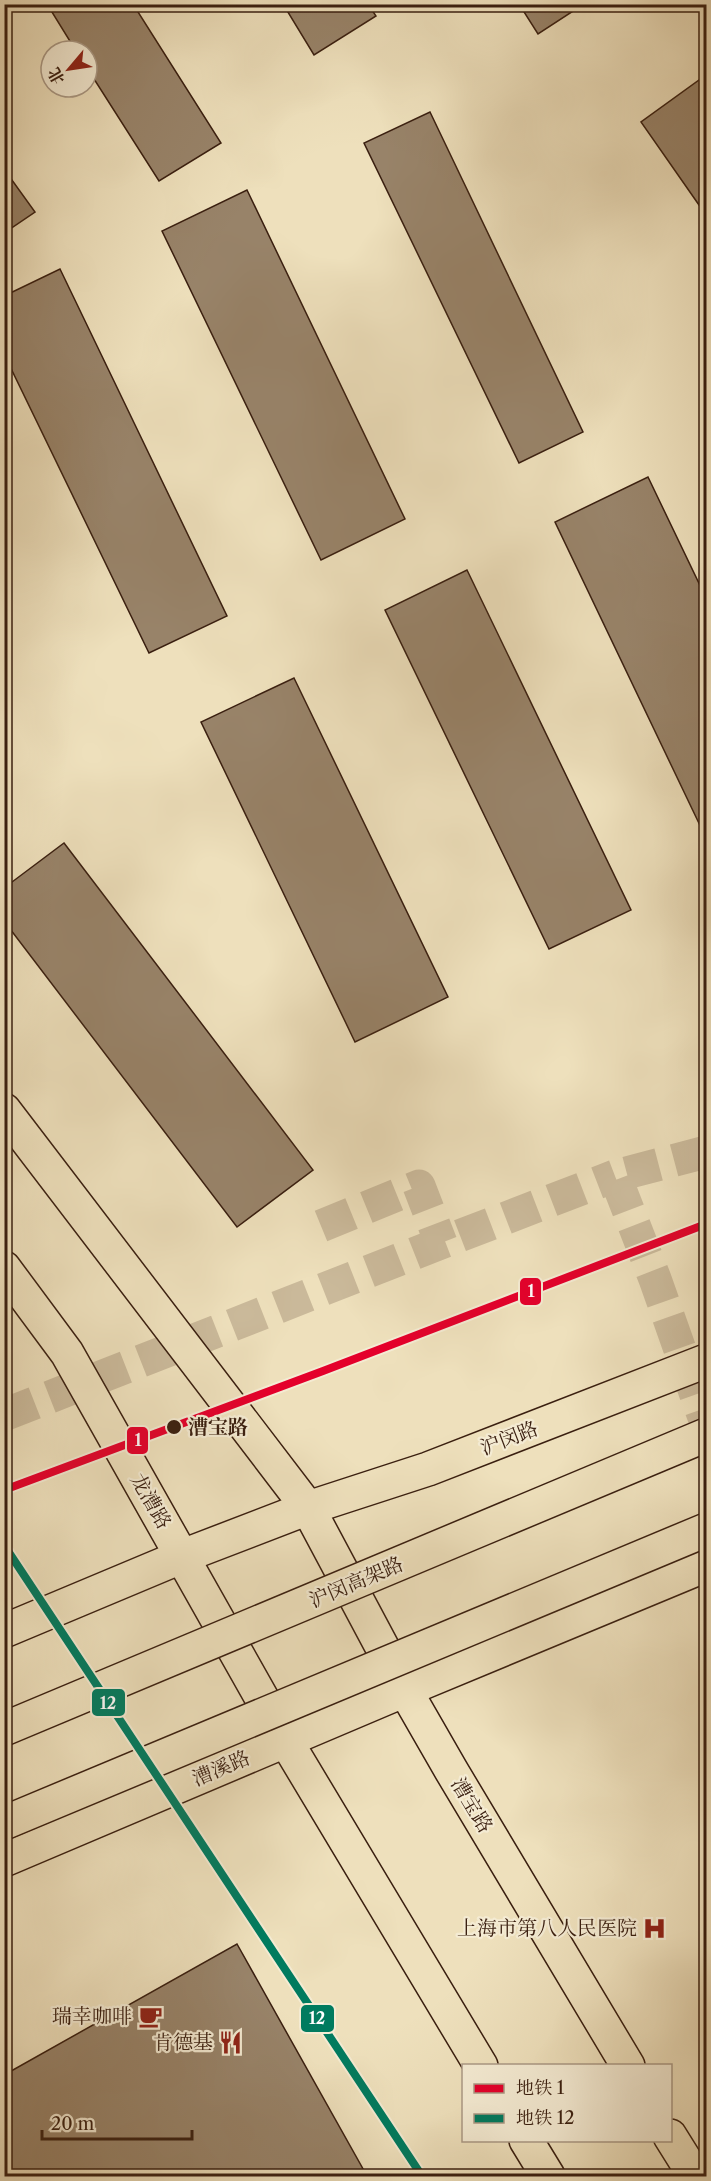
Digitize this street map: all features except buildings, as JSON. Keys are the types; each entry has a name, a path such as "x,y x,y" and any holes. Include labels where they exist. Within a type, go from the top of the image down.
{"main road":[{"path":"4,1110 308,1508 4,1630"},
{"name":"龙漕路","path":"4,1268 67,1353 286,1741"},
{"name":"沪闵路","path":"308,1508 428,1469 706,1361"},
{"name":"沪闵高架路","path":"4,1729 706,1435"},
{"name":"漕宝路","path":"308,1508 405,1690 627,2064"},
{"path":"4,1822 706,1530"},
{"path":"405,1690 706,1565"},
{"name":"漕溪路","path":"4,1860 405,1690"},
{"path":"286,1741 480,2064"},
{"path":"672,2139 695,2176"},
{"path":"527,2142 548,2176"}],"tunnel":[{"path":"706,1152 615,1176 655,1279 706,1423"},
{"path":"4,1415 615,1176"},
{"path":"321,1226 419,1186 441,1243"}],"metro line":[{"name":"1","path":"4,1490 706,1224"},
{"name":"12","path":"4,1545 422,2176"}],"place":[{"name":"漕宝路","path":"174,1427"},
{"name":"上海市第八人民医院","path":"655,1928"},
{"name":"瑞幸咖啡","path":"150,2016"},
{"name":"肯德基","path":"231,2042"}]}
